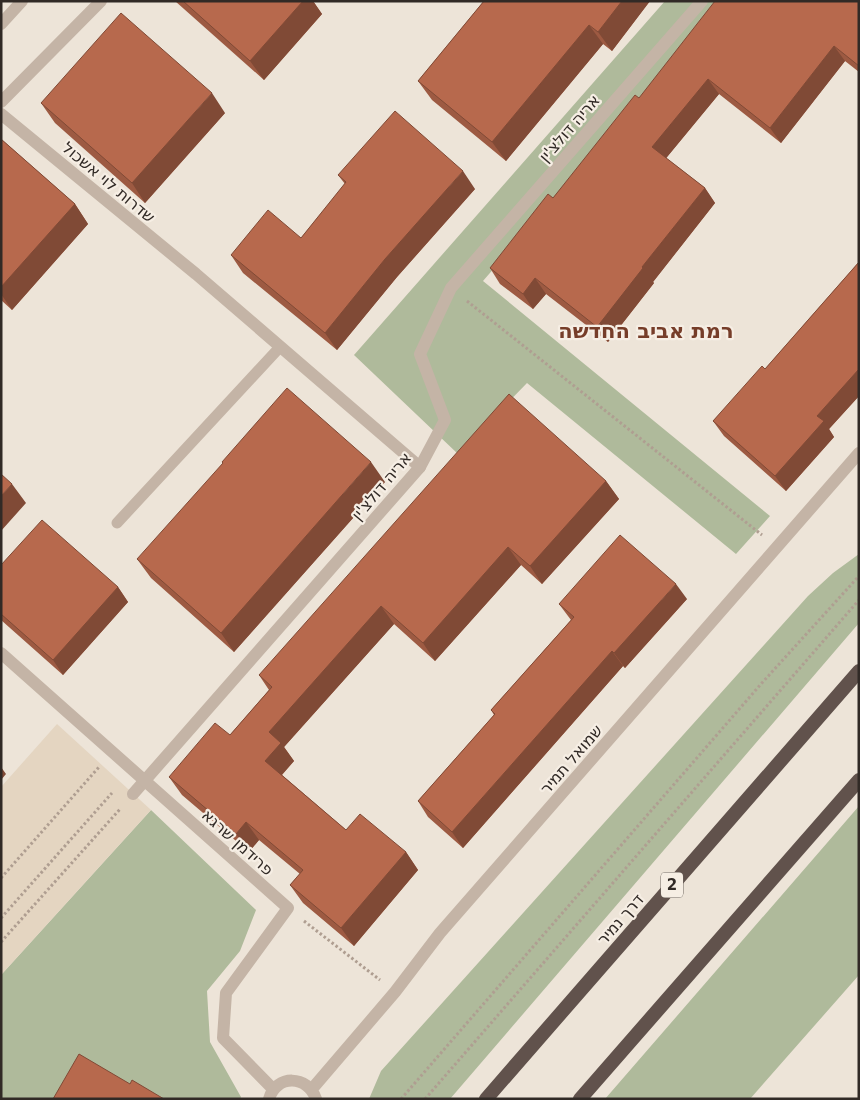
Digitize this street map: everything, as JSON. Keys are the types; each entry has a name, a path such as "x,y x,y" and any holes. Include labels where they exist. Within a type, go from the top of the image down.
{"highway":[{"name":"דרך נמיר","path":"486,1099 859,671"},
{"path":"580,1099 859,780"}],"street":[{"path":"1,24 22,1"},
{"path":"1,102 101,1"},
{"name":"אריה דולצ'ין","path":"133,794 420,467 445,420 420,354 451,288 702,1"},
{"name":"שדרות לוי אשכול","path":"1,114 196,274 420,467"},
{"name":"שמואל תמיר","path":"314,1094 440,934 859,453"},
{"name":"פרידמן שרגא","path":"1,653 288,908"},
{"path":"288,908 226,992 223,1038 271,1094 285,1080 306,1084 314,1094"}],"lane":[{"path":"117,523 280,347"}],"path":[{"path":"451,288 777,547"},
{"path":"401,1099 761,684 859,576"},
{"path":"425,1099 859,600"},
{"path":"1,878 101,764"},
{"path":"1,918 115,790"},
{"path":"1,942 133,794"},
{"path":"288,908 395,992"}],"green space":[{"path":"665,1 725,1 483,281 770,516 736,554 527,383 458,454 354,355"},
{"path":"859,554 859,623 450,1099 369,1099 381,1071 808,596 833,573"},
{"path":"859,806 859,975 750,1099 605,1099"},
{"path":"151,810 256,910 240,951 207,991 210,1042 241,1097 240,1099 1,1099 1,975"}],"shaded area":[{"path":"57,724 151,810 1,975 1,787"}],"building":[{"path":"183,1 303,1 250,61"},
{"path":"484,1 622,1 598,32 589,25 492,142 418,81"},
{"path":"715,1 859,1 859,66 834,46 770,128 708,79 652,147 705,188 597,327 535,278 523,294 490,268 548,194 553,198 635,95 639,98"},
{"path":"121,13 212,93 132,183 41,103"},
{"path":"395,111 463,171 385,259 325,333 231,255 268,210 301,238 346,182 338,175"},
{"path":"1,139 75,204 1,287"},
{"path":"859,262 859,369 817,416 824,421 775,476 713,421 762,366 765,369"},
{"path":"287,388 371,462 221,633 137,559"},
{"path":"509,394 606,481 530,566 508,547 423,643 381,606 269,732 281,743 265,761 346,830 360,814 406,852 341,928 290,885 303,870 246,822 236,834 169,777 215,723 230,735 272,687 259,675"},
{"path":"1,474 12,484 1,496"},
{"path":"42,520 118,587 53,660 1,614 1,565"},
{"path":"620,535 676,584 614,653 612,651 452,832 418,801 495,714 491,710 574,617 559,604"},
{"path":"79,1054 130,1084 132,1080 164,1099 53,1099"}],"district":[{"name":"רמת אביב החדשה","path":"646,331"}]}
